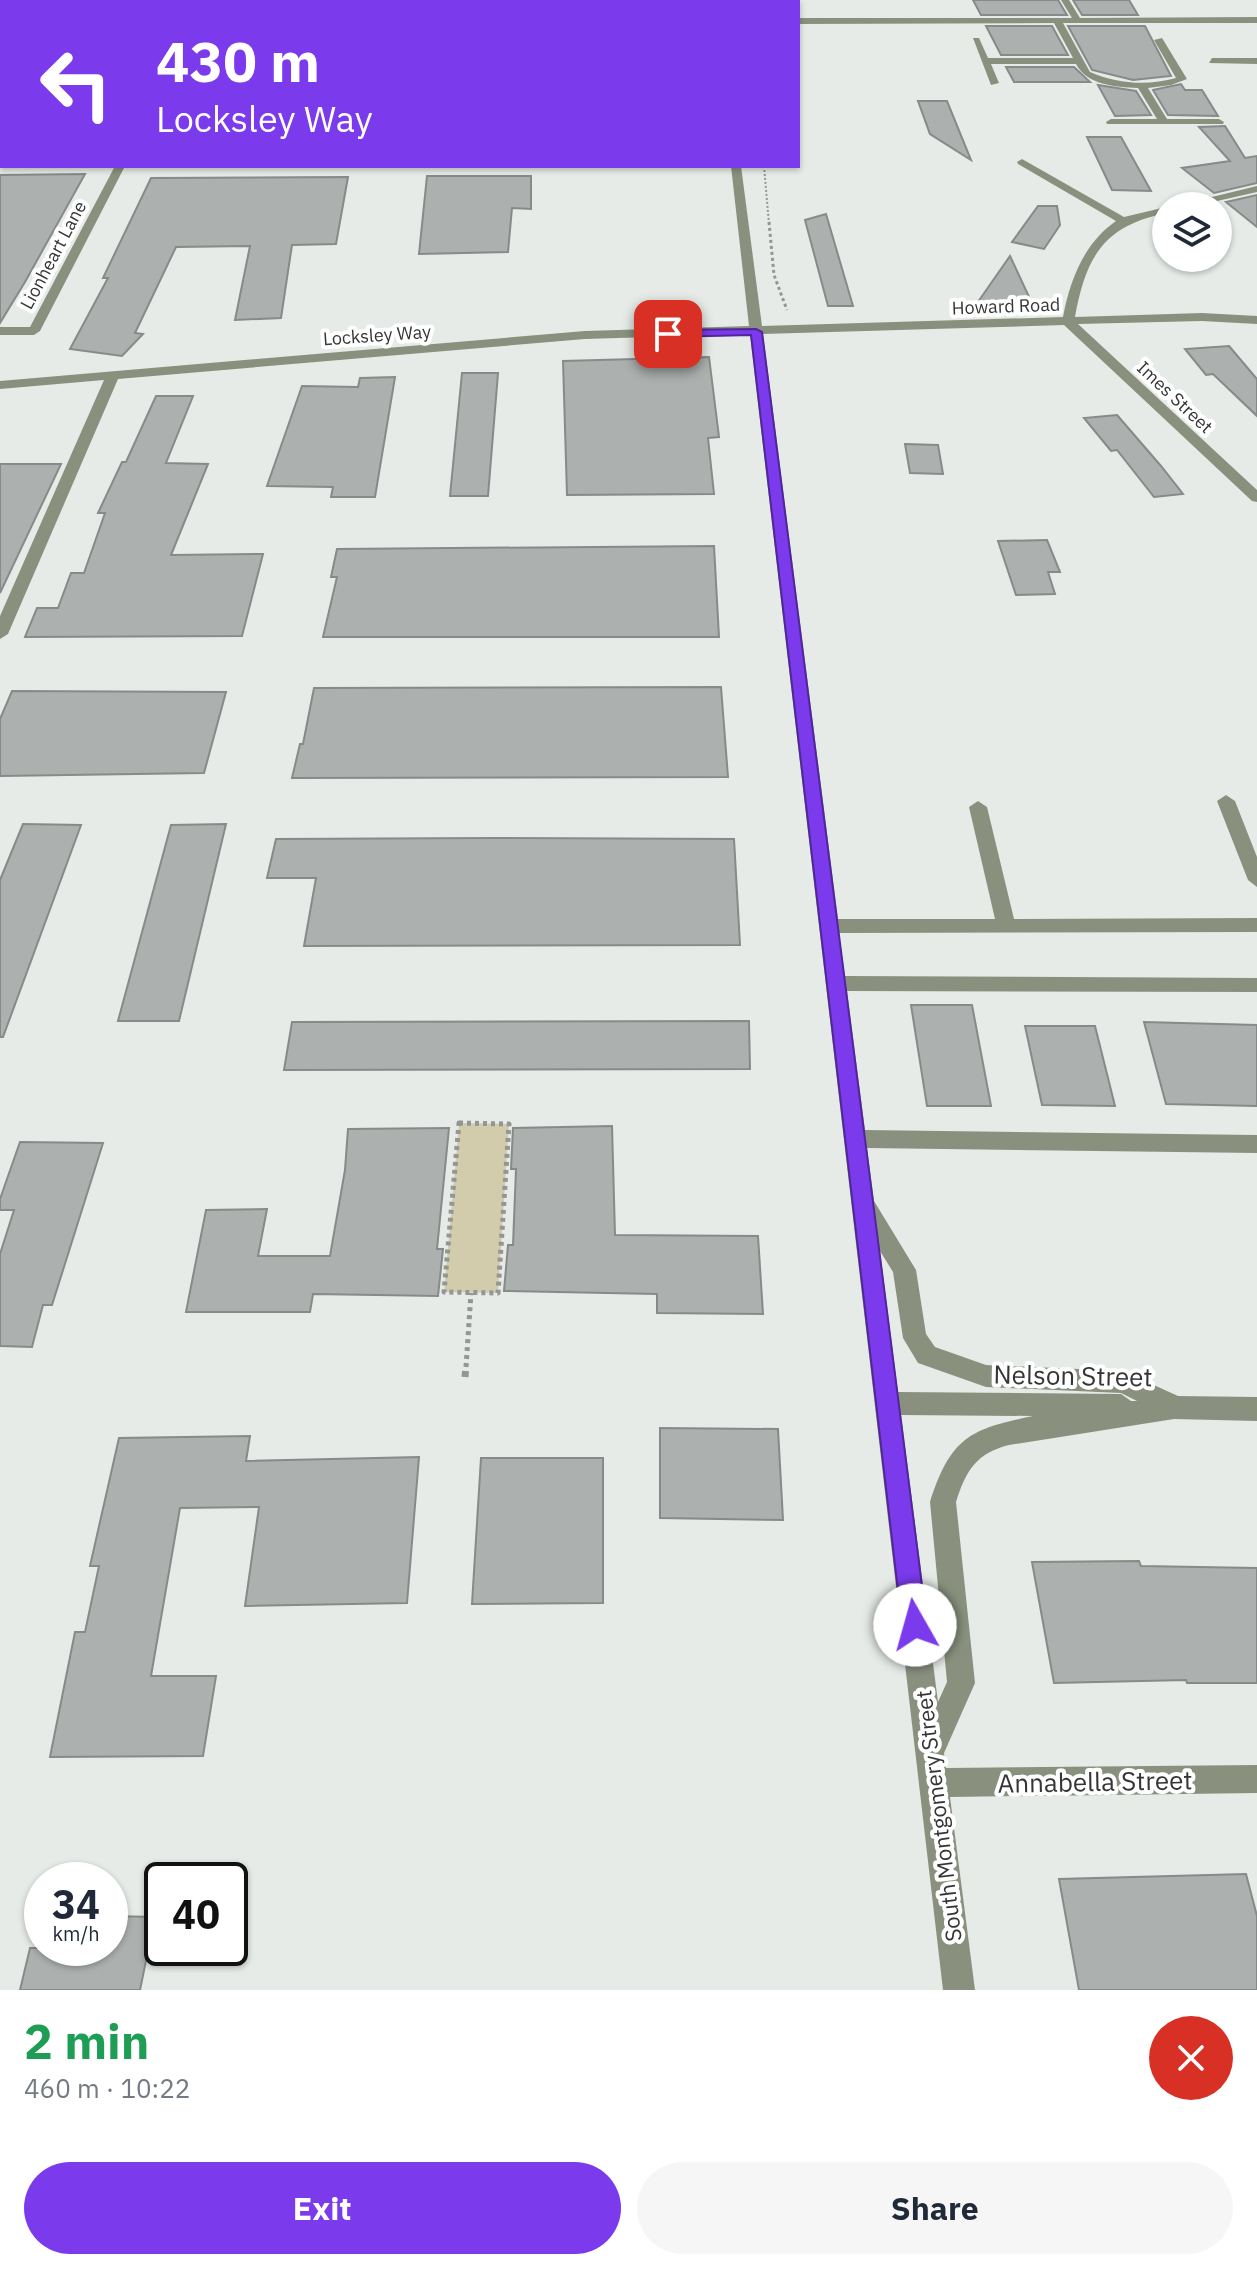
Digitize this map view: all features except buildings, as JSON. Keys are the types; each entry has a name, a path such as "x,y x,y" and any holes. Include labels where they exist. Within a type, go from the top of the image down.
{"street":[{"path":"1065,0 1078,21"},
{"path":"801,21 1257,20"},
{"path":"1057,21 1086,74 1094,79 1140,83 1171,83 1182,79 1159,40"},
{"path":"976,40 994,83"},
{"path":"986,61 1079,61"},
{"path":"1212,61 1257,61"},
{"path":"1140,83 1164,122"},
{"path":"1111,122 1219,122"},
{"path":"1022,162 1124,221"},
{"name":"Lionheart Lane","path":"0,331 34,331 119,168"},
{"name":"South Montgomery Street","path":"736,168 959,1990"},
{"path":"1232,195 1257,189"},
{"path":"1068,322 1074,286 1097,246 1124,221 1152,214"},
{"name":"Howard Road","path":"756,332 1202,317 1257,320"},
{"name":"Imes Street","path":"1068,322 1257,498"},
{"name":"Locksley Way","path":"0,385 585,335 756,332"},
{"path":"0,634 113,375"},
{"path":"1226,801 1257,880"},
{"path":"978,807 1006,926"},
{"path":"829,926 1257,925"},
{"path":"835,983 1257,985"},
{"path":"855,1139 1257,1144"},
{"path":"862,1202 904,1270 915,1338 927,1355 986,1376 1123,1382 1176,1407"},
{"name":"Nelson Street","path":"888,1403 1257,1409"},
{"path":"930,1752 961,1683 943,1502 950,1479 978,1442 1033,1429 1176,1407"},
{"name":"Annabella Street","path":"934,1783 1257,1779"}],"path":[{"path":"764,168 774,275 790,317"},
{"path":"459,1123 509,1124 498,1293 471,1293 444,1292 459,1123"},
{"path":"465,1377 471,1293"}],"shaded area":[{"path":"459,1123 509,1124 498,1293 444,1292"}],"route":[{"path":"668,334 756,332 915,1625"}]}
